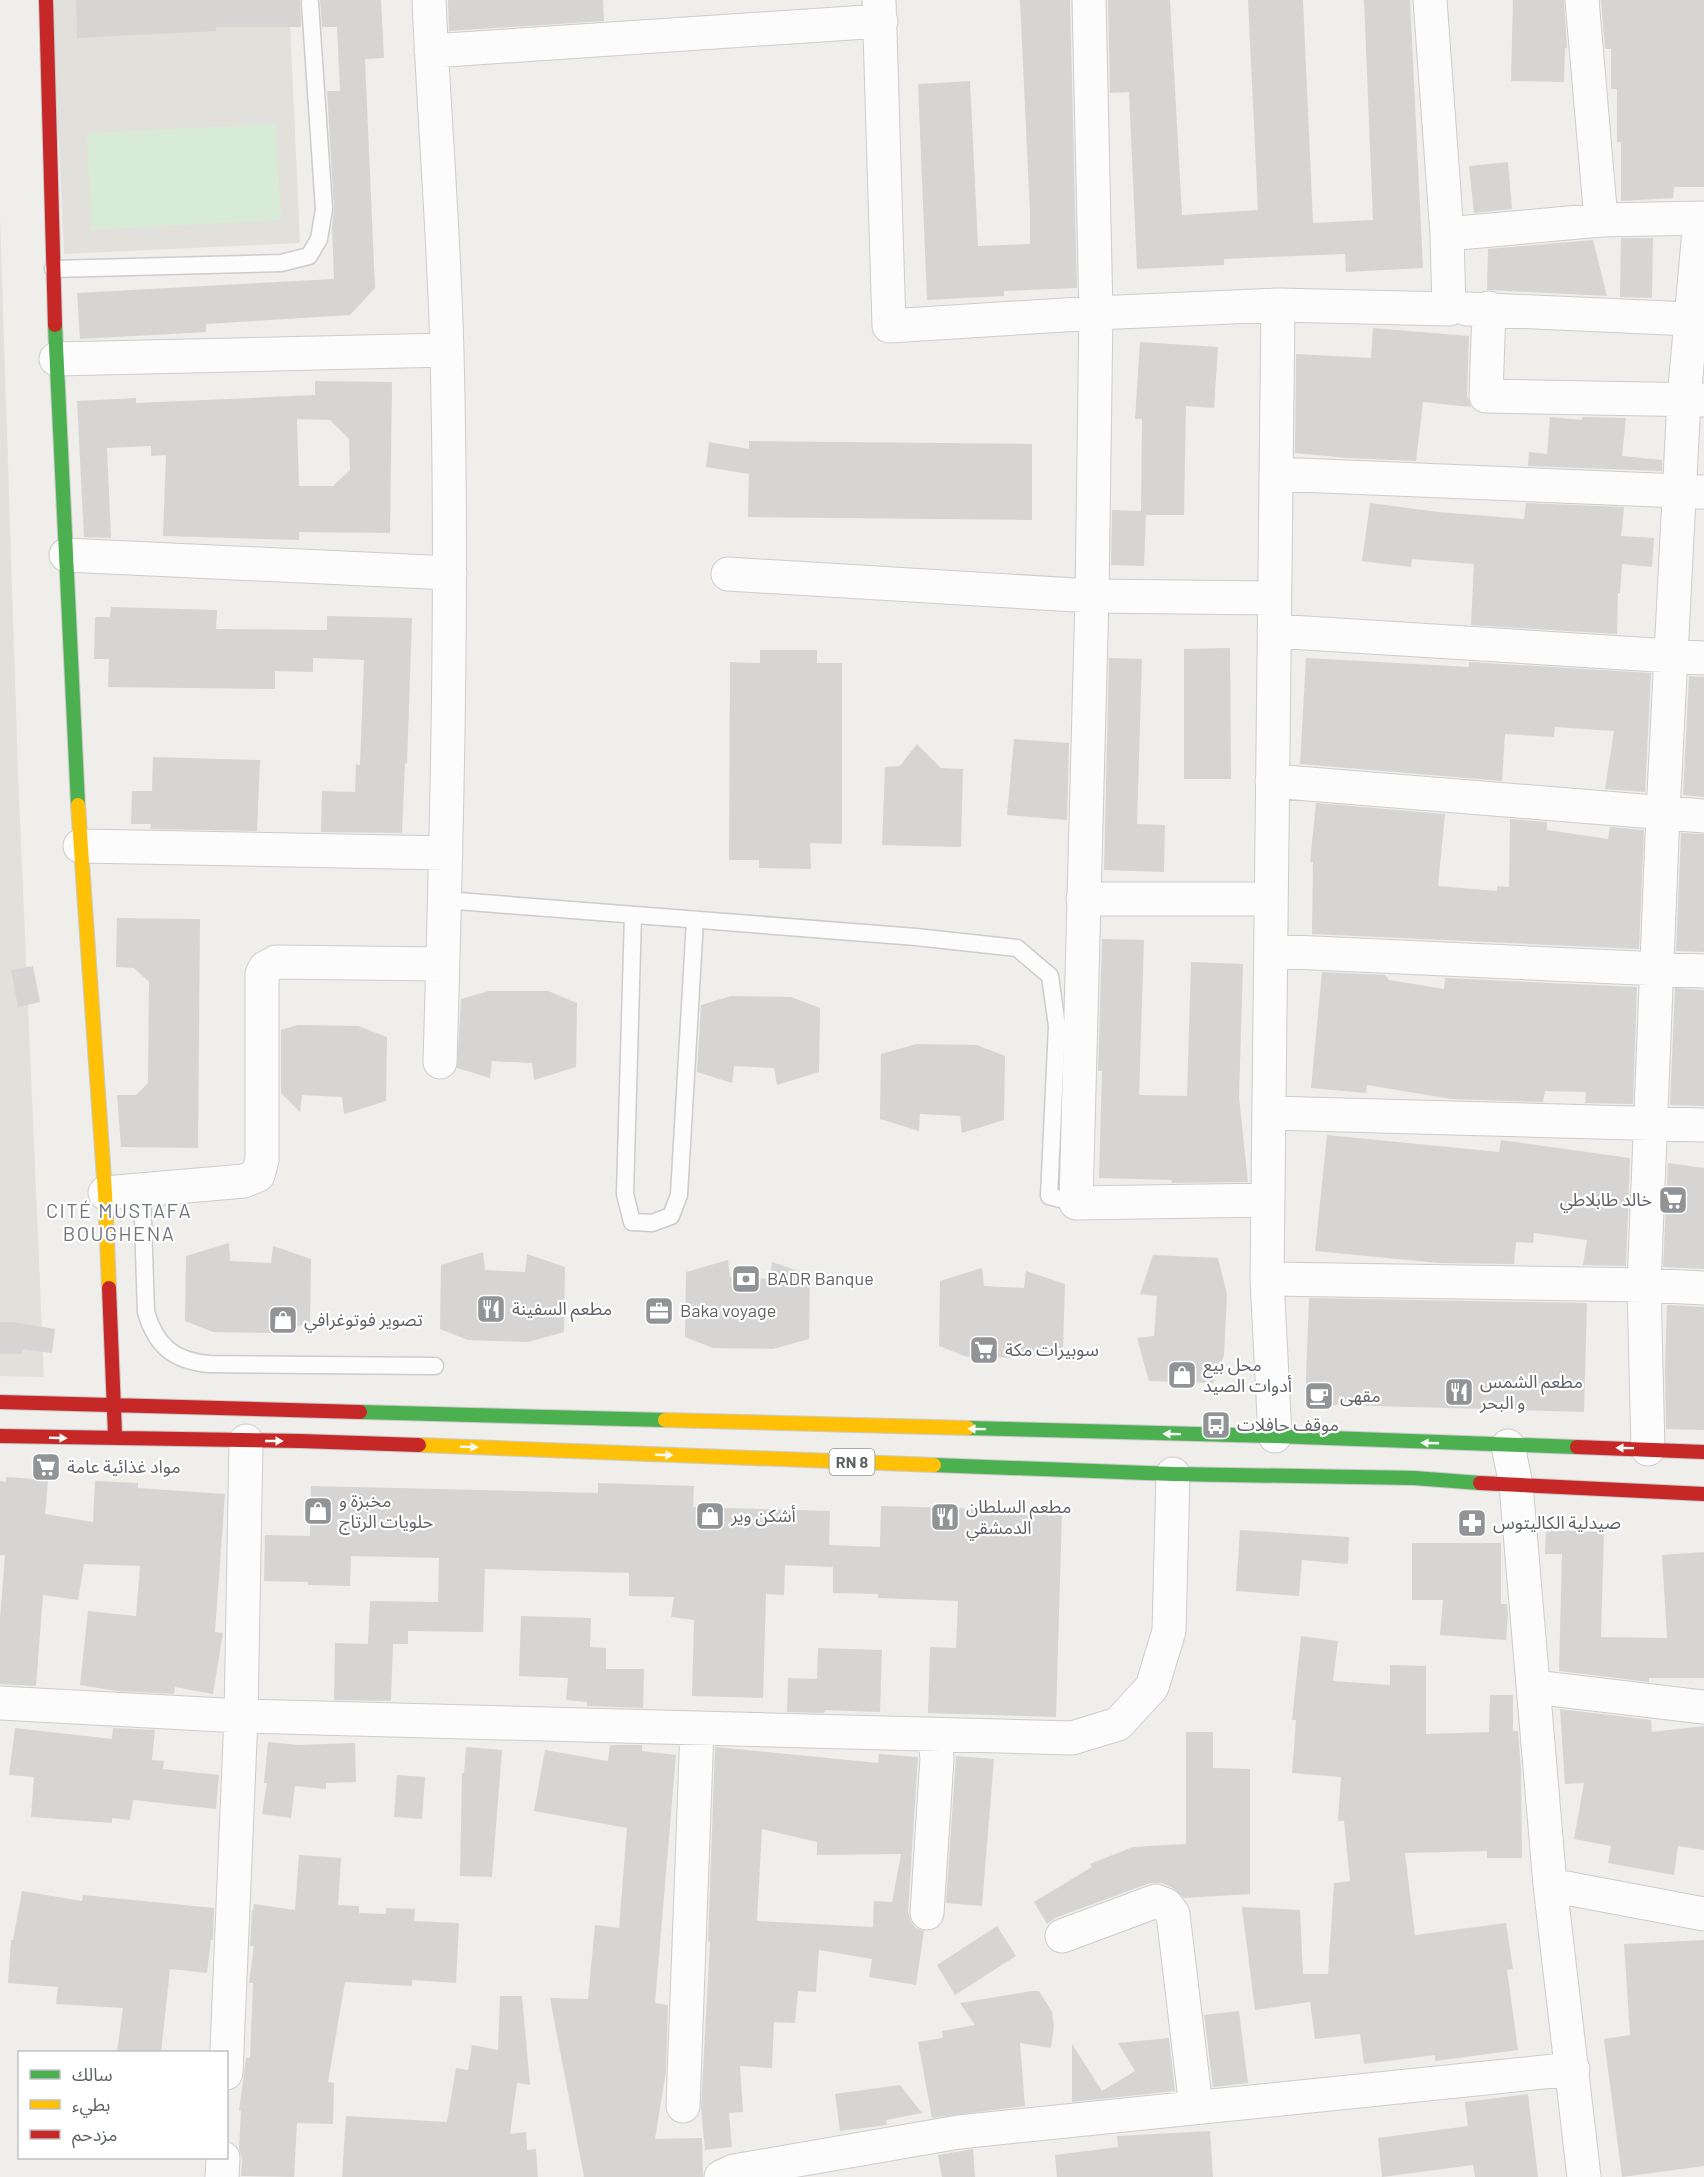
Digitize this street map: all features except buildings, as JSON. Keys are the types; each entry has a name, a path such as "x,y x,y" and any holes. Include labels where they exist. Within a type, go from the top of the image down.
{"main road":[{"path":"46,0 53,269 66,555 80,846 105,1193 115,1439"},
{"name":"RN 8","path":"0,1402 1275,1436 1704,1452"},
{"name":"RN 8","path":"0,1436 300,1441 1173,1474 1414,1478 1704,1494"}],"street":[{"path":"429,0 447,350 450,573 440,1062"},
{"path":"1089,0 1096,313 1092,596 1076,1203 1268,1200"},
{"path":"1430,0 1447,234 1449,309"},
{"path":"1582,0 1602,220"},
{"path":"431,51 880,11 889,326 1278,304 1489,308 1690,319"},
{"path":"1447,234 1602,220 1702,218 1690,319 1694,400 1692,491 1671,657 1663,813 1644,1285 1647,1449"},
{"path":"1275,1436 1267,1278 1278,304"},
{"path":"1489,308 1486,396 1694,400"},
{"path":"57,359 447,350"},
{"path":"1276,474 1692,491"},
{"path":"66,555 450,573"},
{"path":"728,574 1092,596 1274,598"},
{"path":"1274,631 1704,658"},
{"path":"1272,781 1704,816"},
{"path":"80,846 446,854"},
{"path":"1083,899 1271,899"},
{"path":"1271,951 1704,971"},
{"path":"105,1193 244,1181 258,1175 262,1160 262,974 270,964 276,962 443,964"},
{"path":"1269,1113 1704,1125"},
{"path":"1267,1278 1704,1288"},
{"path":"227,2051 241,1716 246,1441"},
{"path":"1508,1446 1516,1485 1550,1885 1584,2177"},
{"path":"0,1703 241,1716 1072,1738 1118,1724 1152,1687 1169,1631 1173,1474"},
{"path":"1534,1687 1704,1707"},
{"path":"683,2106 697,1729"},
{"path":"927,1912 937,1758 934,1735"},
{"path":"1550,1885 1704,1914"},
{"path":"1062,1936 1139,1906 1156,1901 1166,1905 1173,1914 1196,2107"},
{"path":"721,2177 734,2171 959,2132 1573,2069"},
{"path":"222,2177 223,2159"}],"lane":[{"path":"53,269 281,263 309,256 318,239 324,209 310,3"},
{"path":"445,900 916,937 1017,948 1050,976 1057,1026 1049,1196 1076,1203"},
{"path":"633,915 625,1194 632,1222 652,1222 671,1216 680,1195 694,920"},
{"path":"142,1191 146,1312 150,1327 158,1339 180,1358 194,1363 209,1364 435,1366"}],"shaded area":[{"path":"52,0 289,0 300,243 64,254"},
{"path":"0,217 18,772 44,1377 0,1376"}],"green space":[{"path":"276,124 281,220 91,230 87,133"}],"traffic: fast":[{"path":"55,325 78,805"},
{"path":"360,1412 665,1420"},
{"path":"968,1428 1577,1447"},
{"path":"934,1465 1173,1474 1414,1478 1480,1483"}],"traffic: slow":[{"path":"78,805 105,1193 109,1288"},
{"path":"665,1420 968,1428"},
{"path":"419,1445 934,1465"}],"traffic: jam":[{"path":"46,0 55,325"},
{"path":"109,1288 115,1434"},
{"path":"0,1402 360,1412"},
{"path":"0,1436 419,1445"},
{"path":"1577,1447 1704,1452"},
{"path":"1480,1483 1704,1494"}],"place":[{"name":"خالد طابلاطي","path":"1673,1200"},
{"name":"BADR Banque","path":"746,1279"},
{"name":"مطعم السفينة","path":"491,1309"},
{"name":"Baka voyage","path":"659,1311"},
{"name":"تصوير فوتوغرافي","path":"283,1320"},
{"name":"سوبيرات مكة","path":"984,1350"},
{"name":"محل بيع أدوات الصيد","path":"1182,1375"},
{"name":"مطعم الشمس و البحر","path":"1459,1392"},
{"name":"مقهى","path":"1319,1396"},
{"name":"موقف حافلات","path":"1216,1425"},
{"name":"مواد غذائية عامة","path":"46,1467"},
{"name":"مخبزة و حلويات الرتاج","path":"318,1511"},
{"name":"أشكن وير","path":"710,1516"},
{"name":"مطعم السلطان الدمشقي","path":"945,1517"},
{"name":"صيدلية الكاليتوس","path":"1472,1523"}],"district":[{"name":"CITÉ MUSTAFA BOUGHENA","path":"119,1222"}]}
